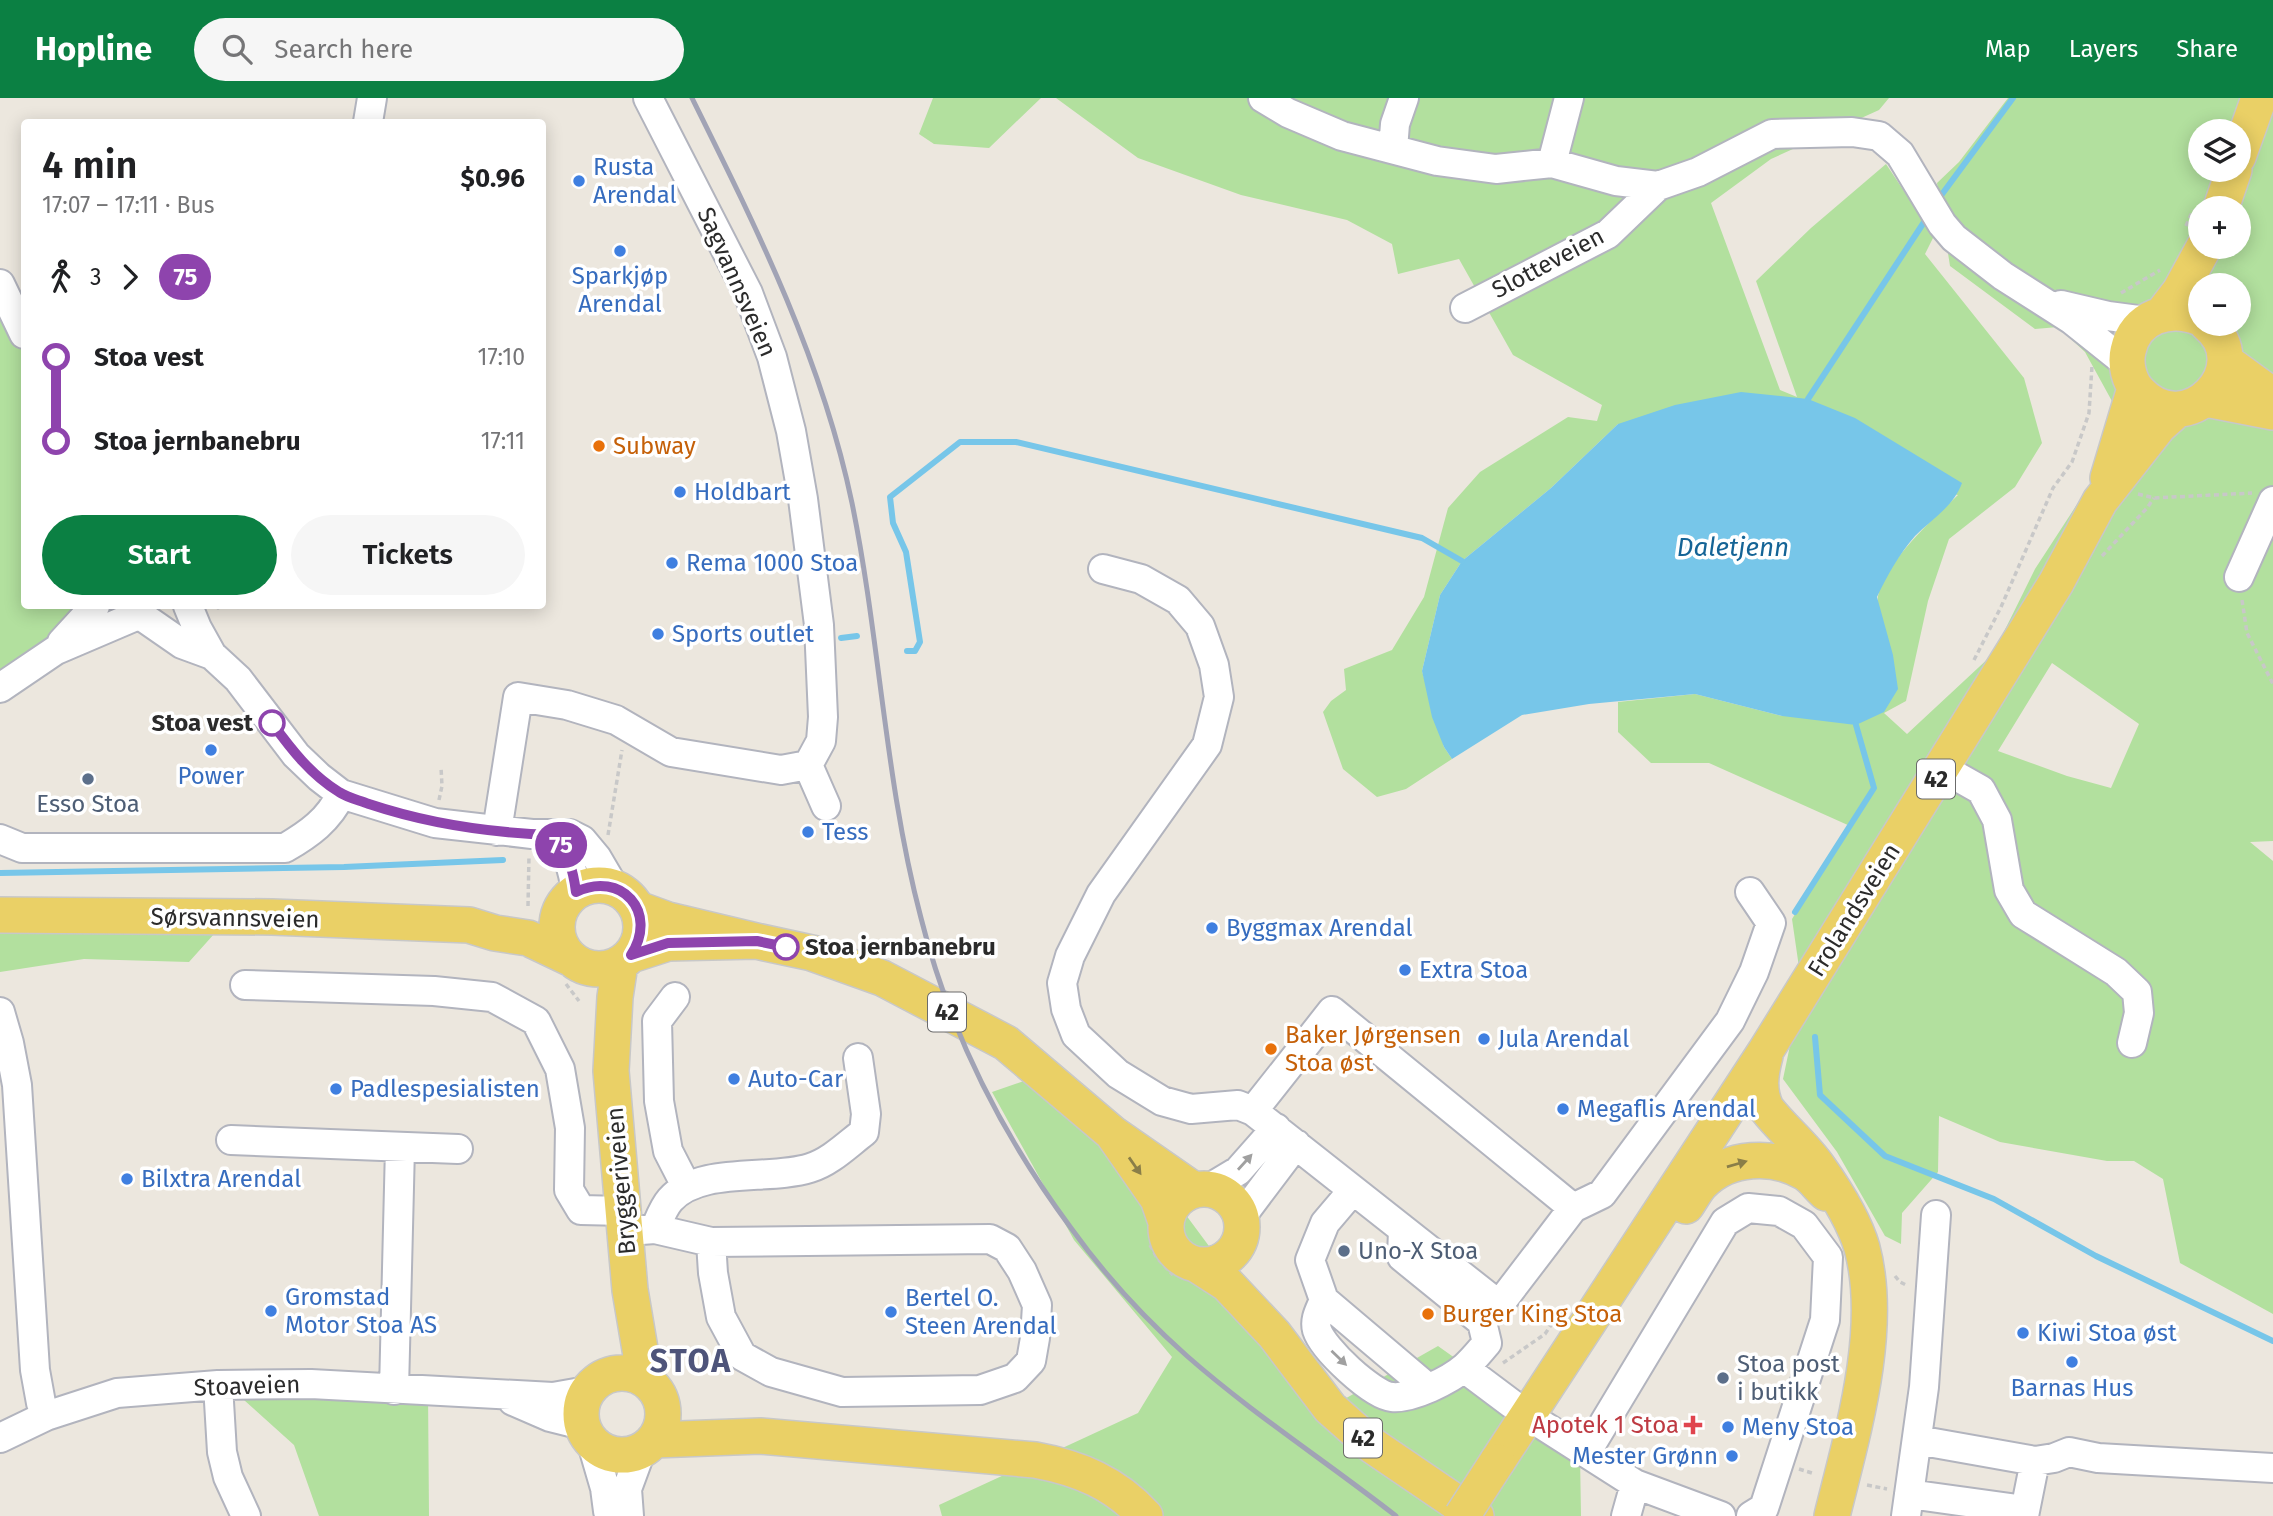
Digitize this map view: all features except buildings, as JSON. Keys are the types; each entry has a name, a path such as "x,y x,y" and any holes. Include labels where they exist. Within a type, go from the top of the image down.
{"main road":[{"path":"2251,120 2259,98"},
{"name":"42","path":"2131,376 2127,352 2131,340 2180,290 2189,259"},
{"path":"2155,317 2188,314"},
{"path":"2217,336 2225,361 2273,396"},
{"name":"42","path":"2191,405 2219,382 2225,361"},
{"path":"2131,376 2146,400 2160,407 2191,405 2273,412"},
{"name":"Frolandsveien","path":"2116,497 2131,376"},
{"name":"Frolandsveien","path":"1462,1516 1765,1052 2056,583 2116,497 2159,426 2191,405"},
{"name":"42","path":"570,898 588,886 601,884 668,920 812,953 882,978 1006,1043 1112,1133 1201,1190 1229,1198 1242,1224 1248,1271 1274,1334"},
{"path":"570,898 559,915 559,939 603,961 638,945 641,933 626,898"},
{"name":"Sørsvannsveien","path":"469,925 570,898"},
{"name":"Sørsvannsveien","path":"0,915 272,917 469,925 495,933 527,938 603,961"},
{"name":"42","path":"603,961 668,943 757,941"},
{"name":"Bryggeriveien","path":"589,1409 611,1360 630,1290 635,1224 611,1071 593,1000 603,961"},
{"name":"Frolandsveien","path":"1765,1052 1760,1080 1766,1108 1815,1161 1846,1212 1861,1248 1869,1281 1867,1346 1860,1391 1832,1516"},
{"name":"42","path":"1112,1133 1158,1199 1156,1230 1166,1234 1177,1255 1187,1262 1186,1271 1227,1284 1274,1334 1330,1408 1364,1439 1476,1516"},
{"name":"Frolandsveien","path":"1620,1276 1646,1263 1702,1183 1728,1165 1771,1160 1806,1174 1846,1212"},
{"path":"1156,1230 1175,1202 1201,1190"},
{"path":"1186,1271 1222,1261 1232,1254 1239,1244 1242,1224"},
{"name":"Bryggeriveien","path":"630,1290 650,1384"},
{"path":"650,1384 661,1401 661,1428 647,1445 628,1455 601,1449 589,1409 609,1375 621,1373 634,1374 650,1384 682,1409 760,1436"},
{"name":"Frolandsveien","path":"1851,1516 1860,1391"},
{"path":"647,1445 760,1436 1035,1460 1086,1473 1110,1486 1145,1516"}],"street":[{"path":"368,119 372,98"},
{"name":"Sagvannsveien","path":"648,98 748,293 772,357 791,431 803,499 819,625 823,717 821,741 808,765"},
{"name":"Slotteveien","path":"1263,98 1288,113 1342,136 1437,161 1496,169 1552,163 1616,181 1658,186"},
{"path":"1393,149 1395,124 1404,98"},
{"path":"1552,163 1569,98"},
{"name":"Slotteveien","path":"1465,308 1608,233 1658,186 1699,172 1772,134 1852,132 1879,136 1900,154 1942,224 1954,238 2100,341 2131,376"},
{"path":"0,285 21,328"},
{"name":"Slotteveien","path":"2045,301 2108,316 2155,317"},
{"path":"2239,577 2266,497"},
{"path":"1103,569 1141,579 1178,600 1200,626 1214,665 1219,696 1206,746 1101,894 1070,956 1062,983 1066,1009 1076,1035 1118,1074 1162,1101 1191,1109 1238,1105 1253,1111 1499,1305 1573,1208 1602,1194 1730,1021 1754,972 1771,923 1749,892"},
{"path":"56,650 92,609"},
{"path":"0,688 56,650 136,613 164,616 173,609"},
{"path":"189,609 212,655 237,679 296,755 341,794 435,822 497,831 542,841 566,851 574,872 570,898"},
{"path":"136,613 182,644 212,655"},
{"path":"497,831 518,697 566,705 616,720 671,752 781,770 808,765 827,806"},
{"path":"1942,768 1981,790 1997,820 2009,890 2023,914 2116,972 2137,992 2139,1013 2132,1044"},
{"path":"0,839 22,848 285,848 313,831 335,806 341,794"},
{"path":"542,841 570,834 582,840 626,898"},
{"path":"245,985 435,991 492,997 536,1021 560,1069 570,1128 569,1190 581,1210 711,1242 990,1238 1007,1248 1022,1271 1037,1305 1031,1361 1015,1378 980,1390 842,1392 771,1372 742,1356 721,1317 713,1273 711,1242"},
{"path":"675,997 657,1021 659,1101 668,1151 686,1186"},
{"path":"1253,1111 1332,1011 1573,1208"},
{"path":"0,1012 17,1085 35,1370 46,1416"},
{"path":"635,1224 686,1186 714,1180 793,1172 812,1168 832,1156 864,1132 866,1114 858,1058"},
{"path":"1201,1190 1238,1171 1286,1136"},
{"path":"1242,1224 1286,1136"},
{"path":"231,1140 457,1149"},
{"path":"394,1390 400,1147"},
{"path":"1353,1190 1325,1223 1310,1260 1324,1300 1316,1319 1318,1332 1333,1354 1369,1386 1390,1397 1414,1394 1464,1368 1487,1343 1482,1322 1402,1257 1403,1230"},
{"path":"1587,1453 1725,1222 1748,1208 1779,1211 1804,1225 1828,1257 1825,1320 1764,1508 1751,1516"},
{"path":"1936,1215 1924,1387 1907,1505 2024,1513 2035,1461"},
{"path":"1464,1368 1512,1404"},
{"name":"Stoaveien","path":"0,1438 46,1416 117,1393 218,1385 311,1384 553,1397 589,1409"},
{"path":"218,1385 222,1452 228,1477 246,1516"},
{"path":"589,1409 608,1511 612,1516"},
{"path":"1544,1426 1635,1484 1721,1516"},
{"path":"1917,1440 2035,1461 2069,1452 2098,1458 2273,1468"},
{"path":"629,1516 627,1489 647,1445"},
{"path":"1626,1516 1635,1484"}],"path":[{"path":"2119,294 2170,264"},
{"path":"2116,497 2266,497"},
{"path":"2239,577 2247,633 2273,684"},
{"path":"606,846 623,740 632,729"},
{"path":"437,808 442,786 441,767"},
{"path":"528,906 542,841"},
{"path":"1156,1230 1157,1258 1186,1271"},
{"path":"1892,1272 1900,1282 1931,1296"}],"green space":[{"path":"933,98 1041,98 989,148 934,144 919,134"},
{"path":"1056,98 1889,98 1879,110 1771,159 1711,203 1780,390 1797,397 1756,281 1811,228 1886,164 1934,236 1925,254 2024,378 2042,443 2015,487 1949,539 1928,601 1906,701 1884,713 1907,734 1993,654 2035,569 2100,469 2113,403 2085,352 2058,327 2035,329 1950,266 1937,183 1959,162 2008,98 2273,98 2273,841 2250,842 2273,861 2273,1314 2180,1263 2163,1179 2134,1161 2107,1161 2000,1142 1939,1116 1938,1172 1902,1213 1901,1244 1885,1236 1837,1152 1783,1079 1802,988 1792,919 1850,826 1709,763 1651,763 1618,732 1618,702 1695,694 1782,716 1878,606 1879,593 1885,578 1907,546 1958,495 1618,424 1551,488 1462,561 1440,595 1422,671 1444,747 1452,759 1406,789 1377,797 1343,769 1323,712 1331,701 1346,690 1344,669 1392,650 1424,597 1448,508 1480,472 1568,417 1597,421 1602,405 1513,355 1459,259 1398,274 1392,244 1347,220 1241,195 1138,158","holes":["2052,663 2139,724 2111,788 2067,776 1998,751"]},
{"path":"0,296 21,334 21,609 115,609 35,655 0,681"},
{"path":"0,919 223,924 189,962 84,959 0,972"},
{"path":"1047,1073 1123,1130 1283,1346 1334,1405 1438,1346 1532,1413 1580,1455 1581,1516 942,1516 939,1505 1138,1413 1172,1357 1074,1240 992,1092"},
{"path":"428,1391 429,1516 319,1516 294,1445 235,1392"}],"water":[{"name":"Daletjenn","path":"1741,392 1808,399 1855,418 1962,483 1948,506 1915,536 1904,550 1877,597 1893,655 1898,689 1884,712 1856,725 1782,716 1695,694 1589,704 1522,715 1452,759 1432,717 1422,671 1440,595 1462,561 1551,488 1618,424 1675,405"}],"waterway":[{"path":"1937,201 2013,98"},
{"path":"1808,399 1928,216"},
{"path":"907,651 915,651 920,642 906,552 893,523 890,497 960,442 1016,442 1422,538 1462,561"},
{"path":"841,638 857,636"},
{"path":"1795,912 1874,788 1856,725"},
{"path":"0,873 344,867 503,860"},
{"path":"1815,1037 1820,1095 1885,1156 1994,1199 2096,1256 2273,1341"}],"railway":[{"path":"692,98 785,296 823,397 839,450 862,555 891,763 909,867 933,960 947,1001 981,1080 1022,1156 1046,1193 1097,1262 1140,1311 1212,1377 1396,1516"}],"bus line":[{"name":"75","path":"272,723 296,755 341,794 384,809 435,822 497,831 554,835 566,851 574,872 576,892 601,884 614,887 624,892 638,909 641,933 638,945 631,955 668,943 757,941 786,947"}],"place":[{"name":"Rusta Arendal","path":"579,181"},
{"name":"Sparkjøp Arendal","path":"620,251"},
{"name":"Subway","path":"599,446"},
{"name":"Holdbart","path":"680,492"},
{"name":"Rema 1000 Stoa","path":"672,563"},
{"name":"Sports outlet","path":"658,634"},
{"name":"Stoa vest","path":"272,723"},
{"name":"Power","path":"211,750"},
{"name":"Esso Stoa","path":"88,779"},
{"name":"Tess","path":"808,832"},
{"name":"Byggmax Arendal","path":"1212,928"},
{"name":"Stoa jernbanebru","path":"786,947"},
{"name":"Extra Stoa","path":"1405,970"},
{"name":"Jula Arendal","path":"1484,1039"},
{"name":"Baker Jørgensen Stoa øst","path":"1271,1049"},
{"name":"Auto-Car","path":"734,1079"},
{"name":"Padlespesialisten","path":"336,1089"},
{"name":"Megaflis Arendal","path":"1563,1109"},
{"name":"Bilxtra Arendal","path":"127,1179"},
{"name":"Uno-X Stoa","path":"1344,1251"},
{"name":"Gromstad Motor Stoa AS","path":"271,1311"},
{"name":"Bertel O. Steen Arendal","path":"891,1312"},
{"name":"Burger King Stoa","path":"1428,1314"},
{"name":"Kiwi Stoa øst","path":"2023,1333"},
{"name":"Barnas Hus","path":"2072,1362"},
{"name":"Stoa post i butikk","path":"1723,1378"},
{"name":"Apotek 1 Stoa","path":"1693,1425"},
{"name":"Meny Stoa","path":"1728,1427"},
{"name":"Mester Grønn","path":"1732,1456"}],"district":[{"name":"STOA","path":"691,1361"}]}
